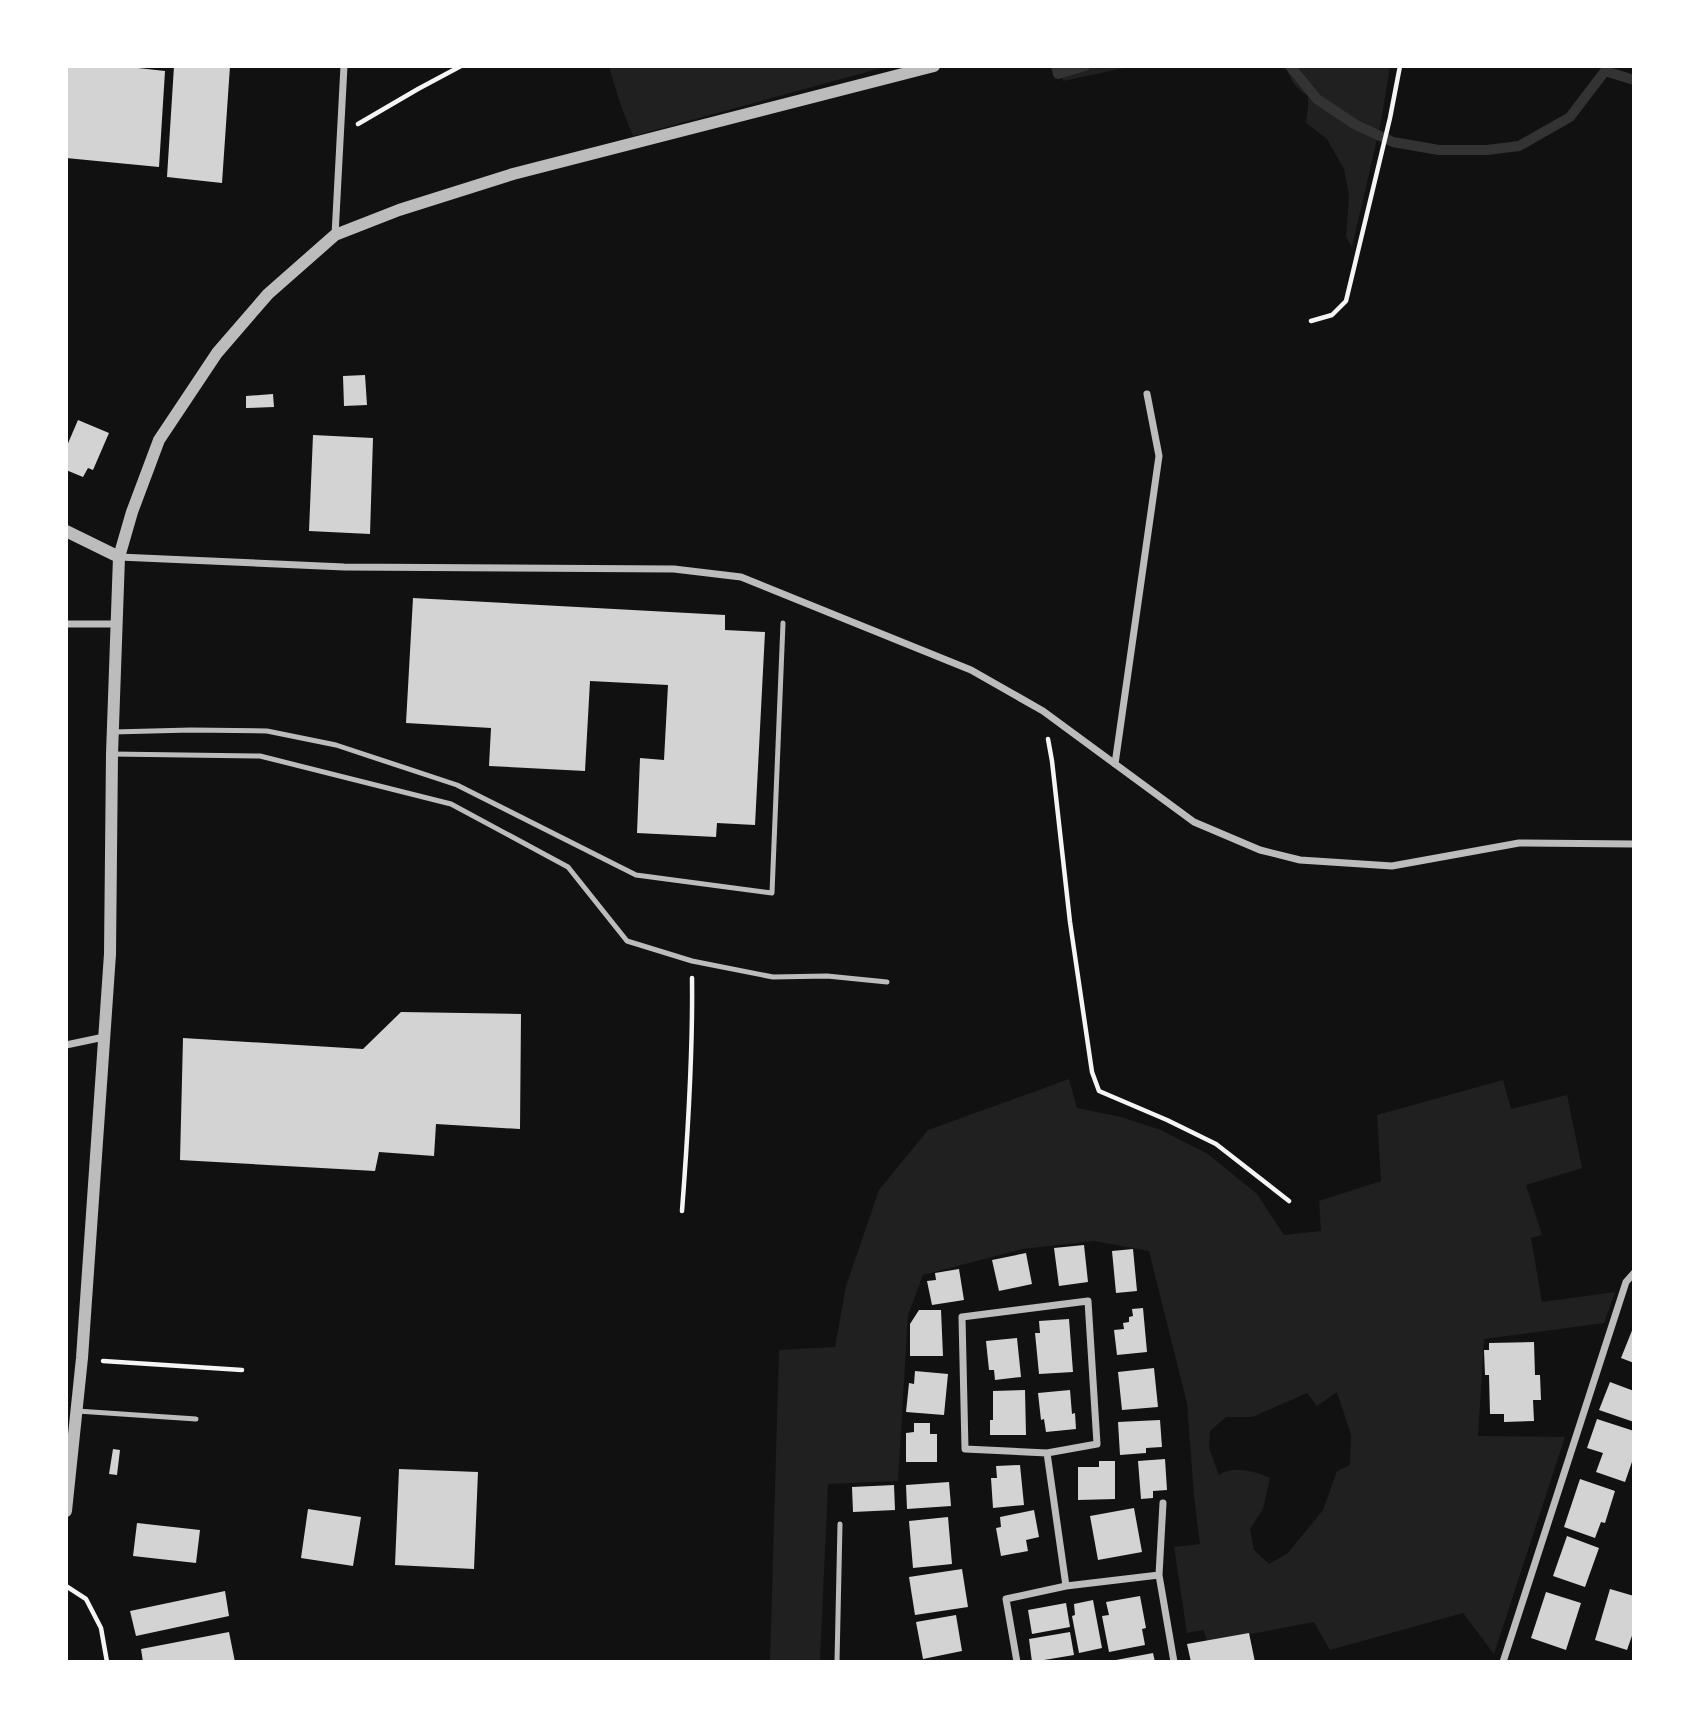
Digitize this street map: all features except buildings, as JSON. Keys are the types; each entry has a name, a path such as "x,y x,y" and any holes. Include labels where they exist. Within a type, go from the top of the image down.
{"street":[{"path":"334,235 344,66"},
{"path":"66,1511 77,1411 110,954 112,754 119,557 132,512 159,440 218,353 268,294 334,235 399,210 513,174 934,66"},
{"path":"1115,764 1159,456 1147,394"},
{"path":"66,531 119,557 344,567 674,569 741,577 971,670 1043,710 1194,822 1260,850 1300,860 1392,866 1519,843 1633,844"},
{"path":"66,624 116,624"},
{"path":"66,1045 104,1037"},
{"path":"1503,1661 1626,1282 1633,1273"},
{"path":"1088,1301 1097,1444 1047,1453 965,1449 962,1317 1088,1301"},
{"path":"1047,1453 1066,1586"},
{"path":"1163,1503 1159,1576 1174,1661"},
{"path":"1017,1661 1006,1599 1066,1586 1159,1576"}],"lane":[{"path":"113,732 267,731 335,745 457,785 636,875 772,893 783,623"},
{"path":"112,754 260,756 451,804 568,867 627,941 692,961 774,977 827,976 887,982"},
{"path":"77,1411 197,1419"},
{"path":"837,1661 840,1524"}],"path":[{"path":"340,135 461,66"},
{"path":"1311,321 1332,316 1346,301 1400,66"},
{"path":"1043,710 1052,761 1074,949 1098,1091 1216,1144 1289,1201"},
{"path":"682,1211 692,1053 692,961"},
{"path":"101,1361 242,1370"},
{"path":"66,1586 86,1599 102,1629 107,1661"}],"shaded area":[{"path":"609,66 885,67 633,136"},
{"path":"1059,66 1151,67 1124,68 1063,81"},
{"path":"1286,67 1390,67 1381,122 1352,247 1346,237 1349,196 1344,169 1327,139 1306,123 1308,96 1294,84"},
{"path":"1069,1079 1077,1108 1121,1117 1161,1130 1208,1154 1257,1194 1284,1235 1321,1231 1319,1201 1381,1181 1377,1115 1503,1080 1511,1109 1567,1095 1582,1168 1526,1185 1542,1235 1531,1238 1542,1302 1615,1292 1604,1323 1484,1339 1478,1436 1565,1437 1494,1654 1463,1613 1330,1650 1314,1622 1208,1642 1203,1630 1187,1633 1174,1547 1200,1544 1187,1403 1149,1251 1094,1241 1023,1249 923,1275 908,1315 898,1481 828,1484 820,1661 770,1662 779,1350 835,1347 846,1286 879,1190 928,1130","holes":["1337,1392 1351,1435 1350,1465 1337,1471 1323,1510 1288,1553 1269,1564 1254,1550 1250,1529 1263,1509 1270,1478 1251,1471 1237,1470 1219,1475 1209,1448 1210,1431 1226,1417 1252,1417 1307,1393 1317,1406"]}],"waterway":[{"path":"1056,66 1058,74 1085,66"},
{"path":"1290,66 1317,99 1356,125 1393,142 1439,150 1487,150 1519,146 1570,117 1605,71 1634,80"}]}
